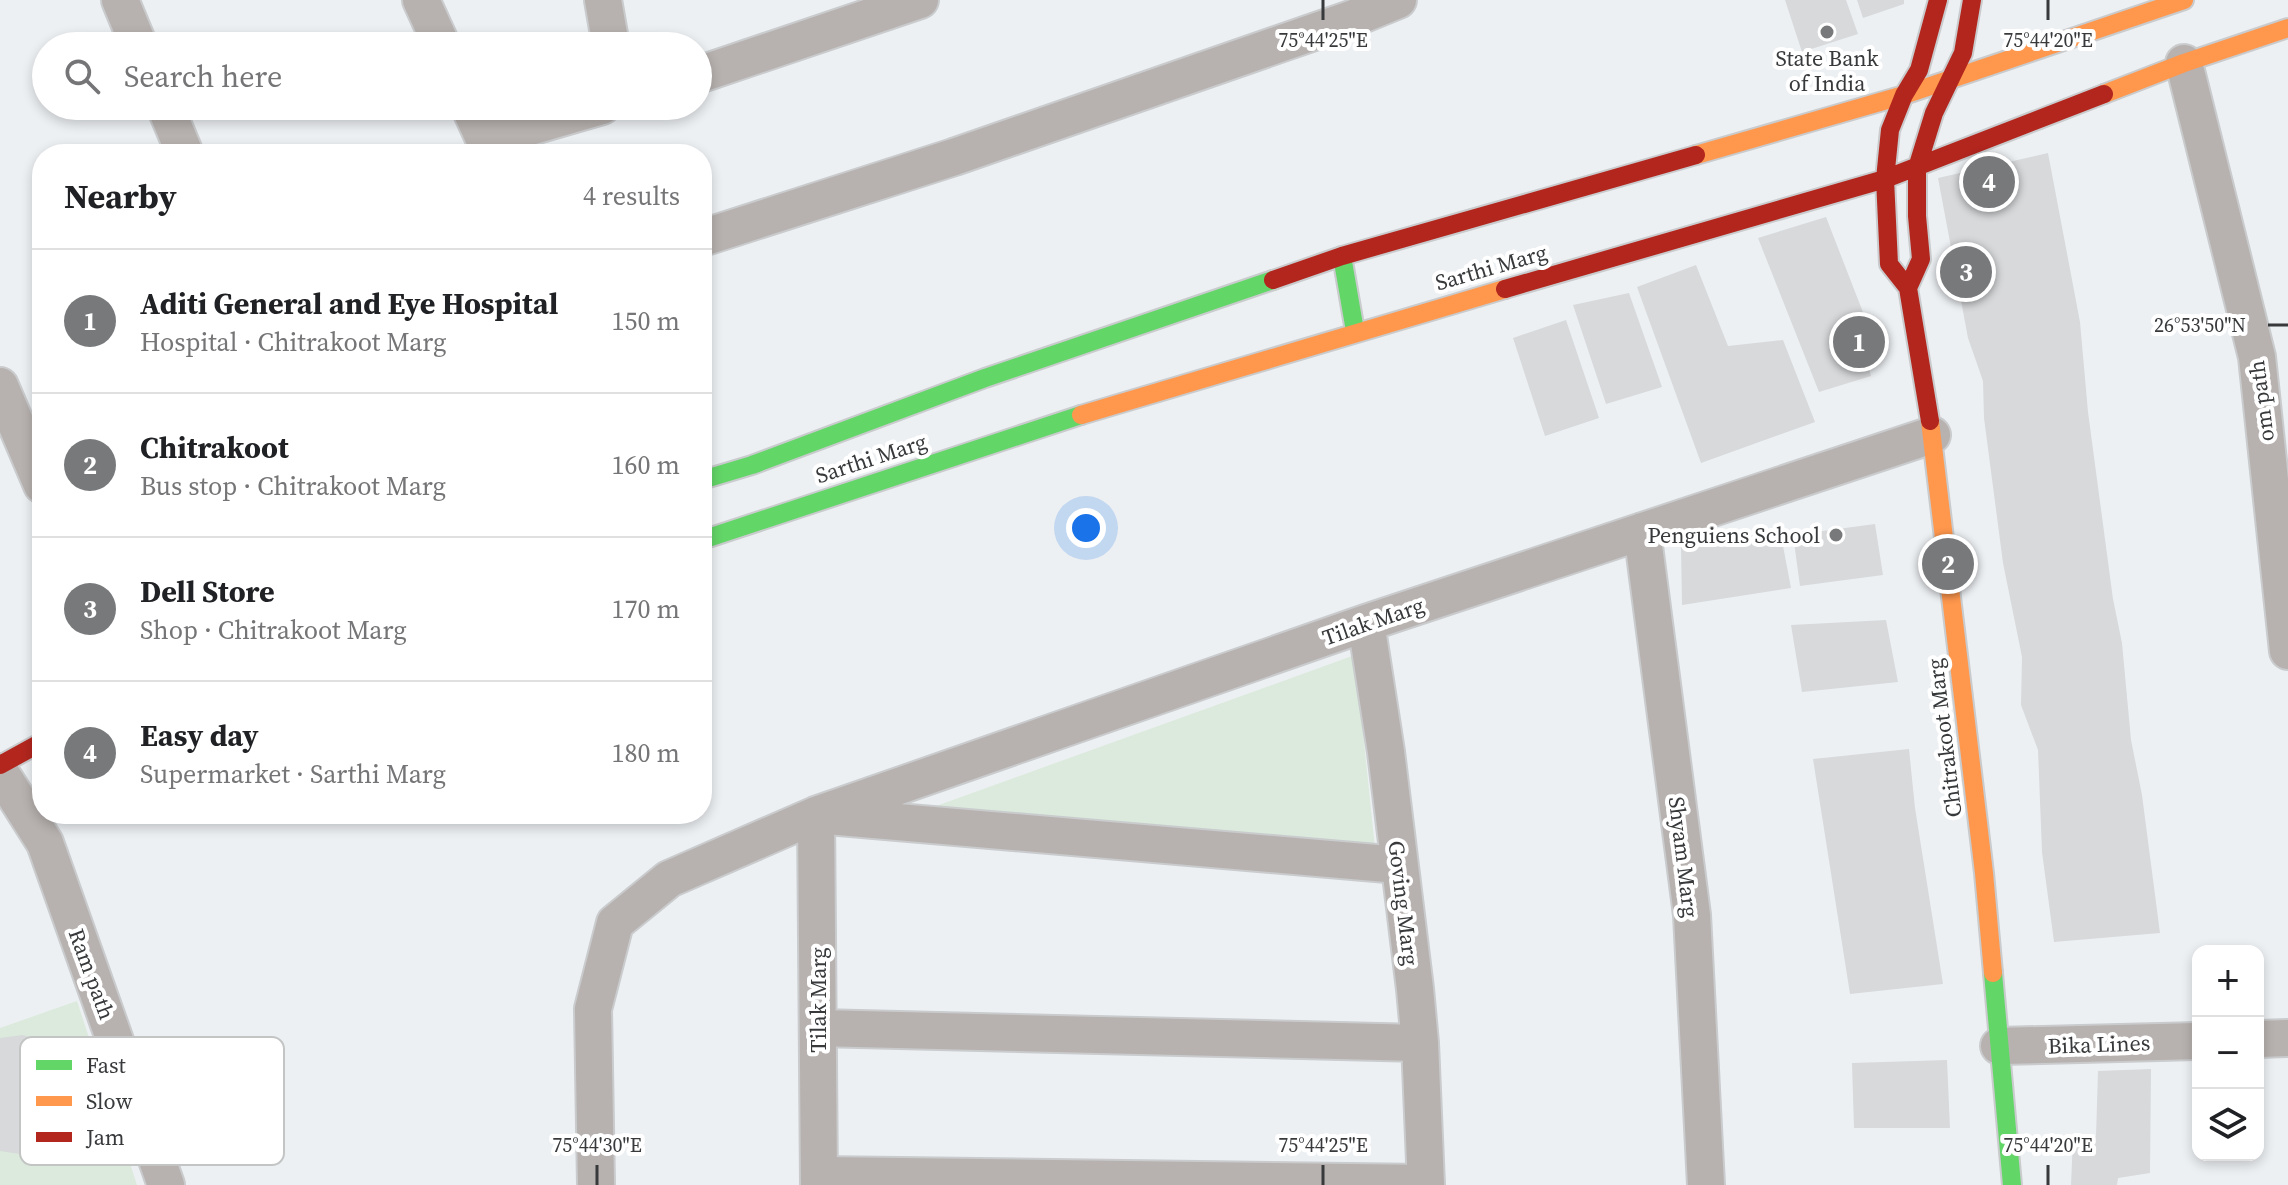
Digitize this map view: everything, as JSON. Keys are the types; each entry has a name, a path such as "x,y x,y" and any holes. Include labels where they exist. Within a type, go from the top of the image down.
{"street":[{"path":"120,0 133,32"},
{"path":"421,0 436,32"},
{"path":"603,0 609,32"},
{"path":"712,70 920,0"},
{"path":"712,235 954,157 1351,9 1398,0"},
{"name":"Chitrakoot Marg","path":"1938,0 1919,70 1904,95 1890,130 1885,179 1889,264 1908,288 1932,435 1984,873 2012,1185"},
{"name":"Chitrakoot Marg","path":"1908,288 1921,259 1917,168 1934,113 1963,53 1972,0"},
{"name":"Sarthi Marg","path":"712,477 985,378 1342,256 1904,95 2184,0"},
{"name":"Sarthi Marg","path":"712,537 1134,397 1885,179 2184,63 2288,28"},
{"name":"om path","path":"2184,63 2272,352 2288,651"},
{"path":"171,120 181,144"},
{"path":"475,120 487,144"},
{"path":"496,144 563,120"},
{"path":"1342,256 1355,331"},
{"path":"0,386 32,461"},
{"name":"Tilak Marg","path":"596,1185 593,1009 615,923 669,879 816,815 1366,623 1932,435"},
{"name":"Shyam Marg","path":"1642,531 1692,915 1706,1185"},
{"name":"Goving Marg","path":"1366,623 1386,752 1420,1043 1426,1184"},
{"path":"0,768 32,748"},
{"path":"0,768 32,760"},
{"name":"Ram path","path":"0,768 32,821"},
{"path":"816,815 1399,865"},
{"name":"Tilak Marg","path":"816,815 819,1180"},
{"name":"Ram path","path":"34,824 45,843 114,1037"},
{"path":"819,1028 1420,1043"},
{"path":"2264,1039 2288,1038"},
{"name":"Bika Lines","path":"1999,1046 2192,1041"},
{"name":"Ram path","path":"159,1165 166,1185"},
{"path":"819,1180 1426,1184"}],"green space":[{"path":"1355,655 1375,848 864,832"},
{"path":"77,1001 89,1037 20,1037 20,1165 130,1165 137,1185 0,1185 0,1028"}],"building":[{"path":"1785,0 1846,0 1858,34 1802,52"},
{"path":"1857,0 1904,0 1904,4 1863,18"},
{"path":"2048,153 2080,322 2088,412 2160,933 2054,942 2042,852 2038,750 2021,705 2022,657 2003,563 1984,418 1983,381 1968,338 1938,178"},
{"path":"1826,217 1880,356 1867,360 1871,376 1819,392 1758,238"},
{"path":"1696,265 1728,346 1783,340 1815,422 1701,463 1637,287"},
{"path":"1629,293 1662,387 1606,404 1573,305"},
{"path":"1566,320 1599,418 1545,436 1513,338"},
{"path":"1875,524 1883,575 1800,586 1793,535"},
{"path":"1780,530 1791,588 1682,605 1681,547"},
{"path":"1886,620 1898,682 1802,692 1791,625"},
{"path":"1909,749 1915,808 1943,984 1850,994 1813,759"},
{"path":"23,1035 29,1037 20,1037 20,1154 0,1151 0,1038"},
{"path":"1947,1060 1950,1128 1854,1128 1852,1063"},
{"path":"2151,1069 2150,1173 2118,1178 2117,1185 2071,1185 2073,1138 2096,1136 2098,1071"}],"traffic: fast":[{"path":"1342,256 1355,331"},
{"path":"712,477 985,378 1273,280"},
{"path":"712,537 1081,415"},
{"path":"1993,973 2012,1185"}],"traffic: slow":[{"path":"1696,155 1904,95 2184,0"},
{"path":"2104,94 2288,28"},
{"path":"1081,415 1505,289"},
{"path":"1930,421 1993,973"}],"traffic: jam":[{"path":"1930,421 1908,288 1889,264 1885,179 1890,130 1904,95 1919,70 1938,0"},
{"path":"1908,288 1921,259 1917,168 1934,113 1963,53 1972,0"},
{"path":"1505,289 1885,179 2104,94"},
{"path":"1273,280 1342,256 1696,155"},
{"path":"0,765 32,747"}],"place":[{"name":"State Bank of India","path":"1827,32"},
{"name":"Easy day","path":"1989,182"},
{"name":"Dell Store","path":"1966,272"},
{"name":"Aditi General and Eye Hospital","path":"1859,342"},
{"name":"Penguiens School","path":"1836,535"},
{"name":"Chitrakoot","path":"1948,564"}]}
